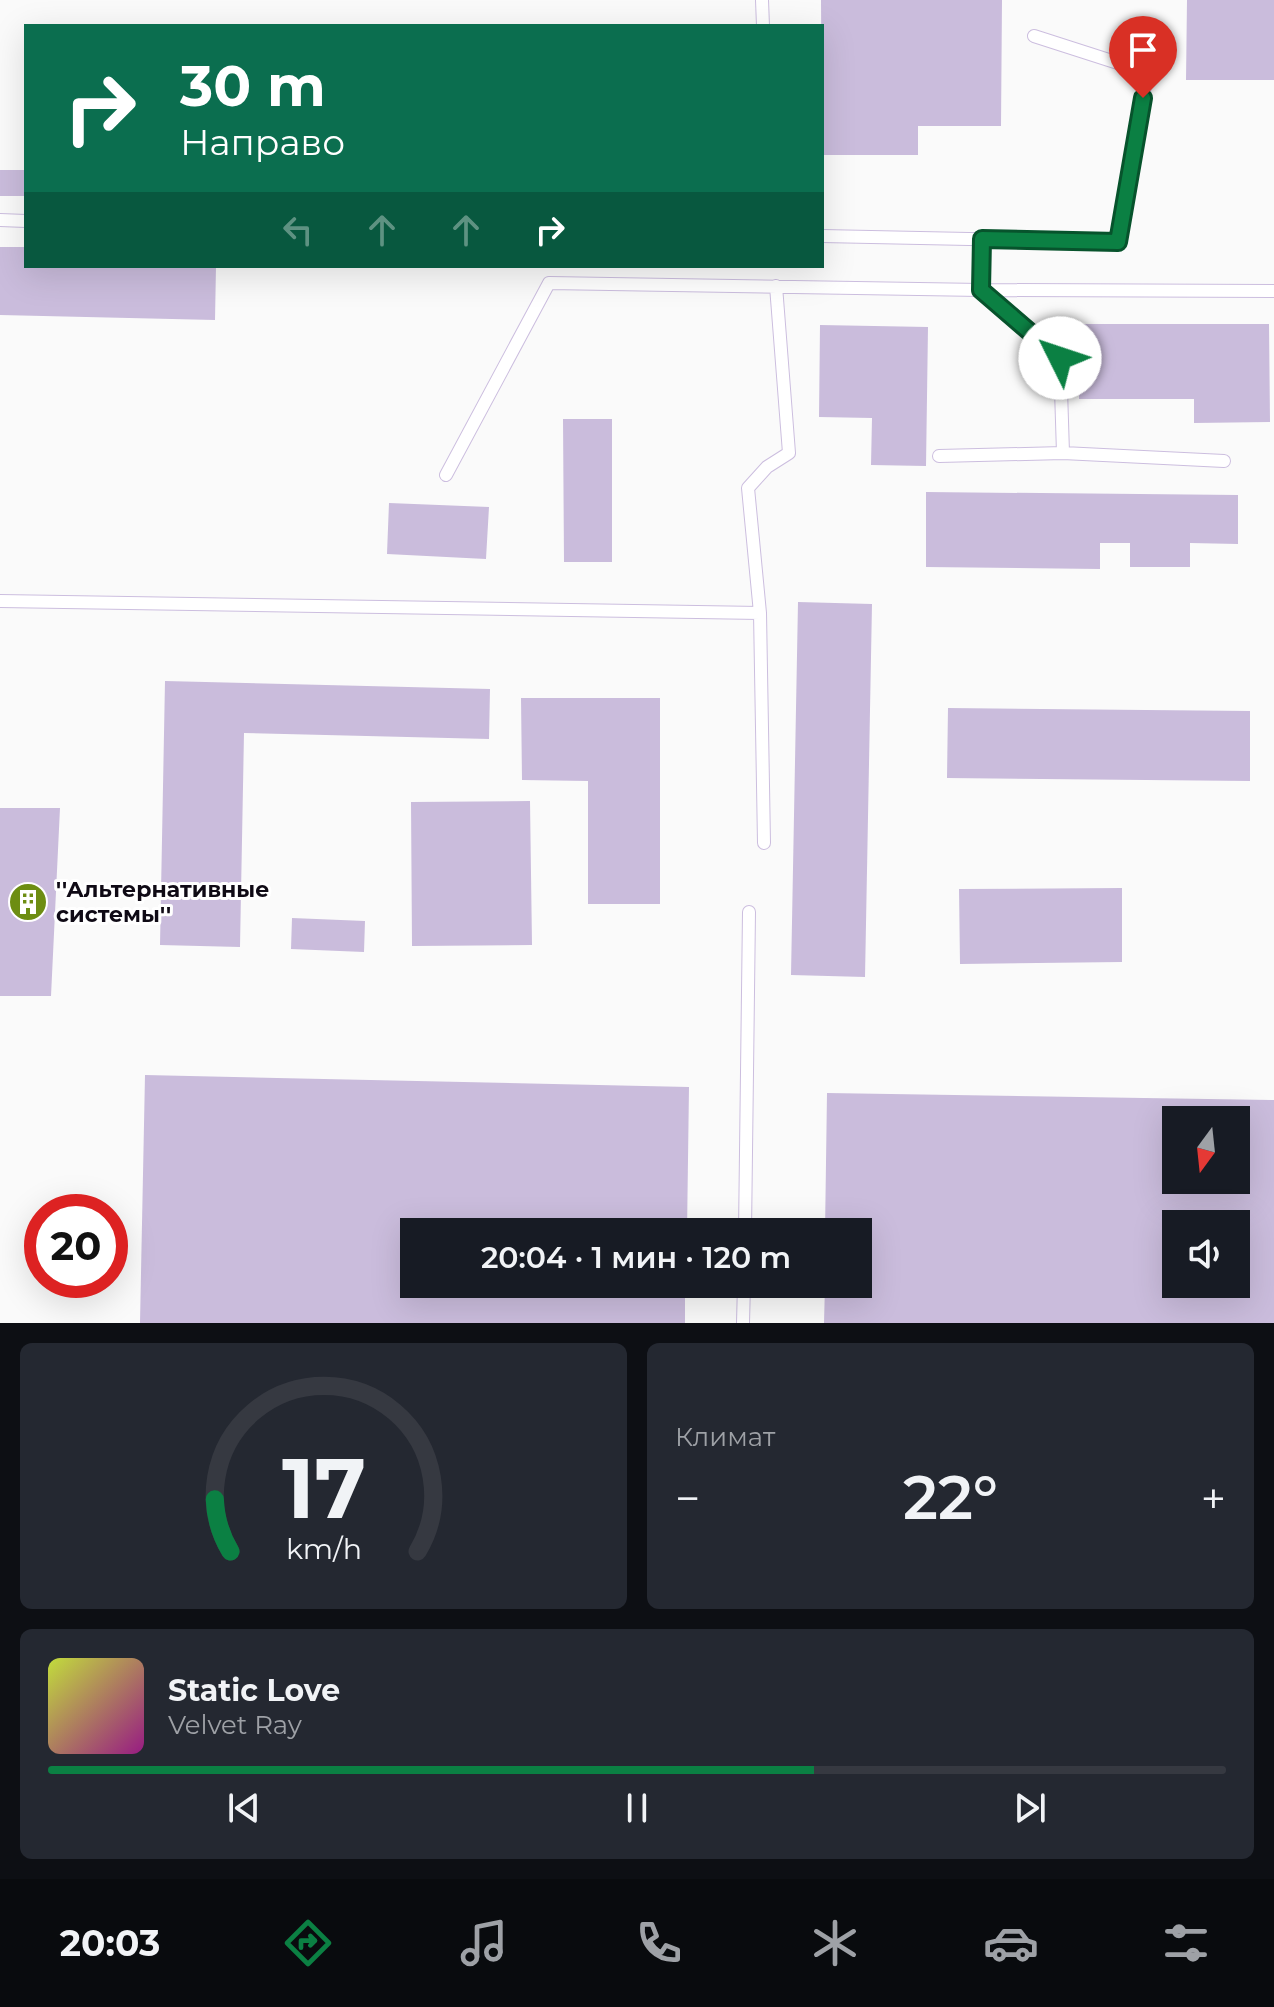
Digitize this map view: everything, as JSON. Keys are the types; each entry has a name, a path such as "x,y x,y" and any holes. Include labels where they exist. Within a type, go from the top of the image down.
{"lane":[{"path":"762,0 763,24"},
{"path":"824,236 1118,242 1141,124 1146,72 1034,36"},
{"path":"0,220 24,221"},
{"path":"981,290 982,239"},
{"path":"446,475 549,283 1274,291"},
{"path":"764,843 760,613 748,488 767,467 789,453 776,286"},
{"path":"981,290 1060,358 1063,453"},
{"path":"939,456 1063,453 1224,461"},
{"path":"0,601 760,613"},
{"path":"745,1218 749,912"},
{"path":"743,1323 744,1298"}],"building":[{"path":"821,0 1002,0 1001,126 918,126 918,155 824,155 824,24 821,24"},
{"path":"1187,0 1274,0 1274,80 1186,80"},
{"path":"0,170 24,170 24,196 0,196"},
{"path":"0,247 24,247 24,268 216,268 215,320 0,315"},
{"path":"1078,324 1269,324 1270,422 1194,423 1194,399 1079,399"},
{"path":"820,325 928,327 926,466 871,465 872,418 819,417"},
{"path":"563,419 612,419 612,562 564,562"},
{"path":"926,492 1238,495 1238,544 1190,543 1190,567 1130,567 1130,543 1100,543 1100,569 926,567"},
{"path":"389,503 489,507 486,559 387,554"},
{"path":"798,602 872,604 865,977 791,975"},
{"path":"165,681 490,689 489,739 244,733 240,947 160,945"},
{"path":"521,698 660,698 660,904 588,904 588,781 522,780"},
{"path":"948,708 1250,711 1250,781 947,778"},
{"path":"530,801 532,945 412,946 411,802"},
{"name":"''Альтернативные системы''","path":"0,808 60,808 51,996 0,996"},
{"path":"1122,888 1122,962 960,964 959,889"},
{"path":"292,918 365,921 364,952 291,949"},
{"path":"145,1075 689,1087 687,1218 400,1218 400,1298 685,1298 685,1323 140,1323"},
{"path":"827,1093 1274,1100 1274,1323 824,1323 825,1298 872,1298 872,1218 825,1218"}],"place":[{"name":"''Альтернативные системы''","path":"28,902"}],"route":[{"path":"1060,358 981,290 982,239 1118,242 1141,124 1143,98"}]}
